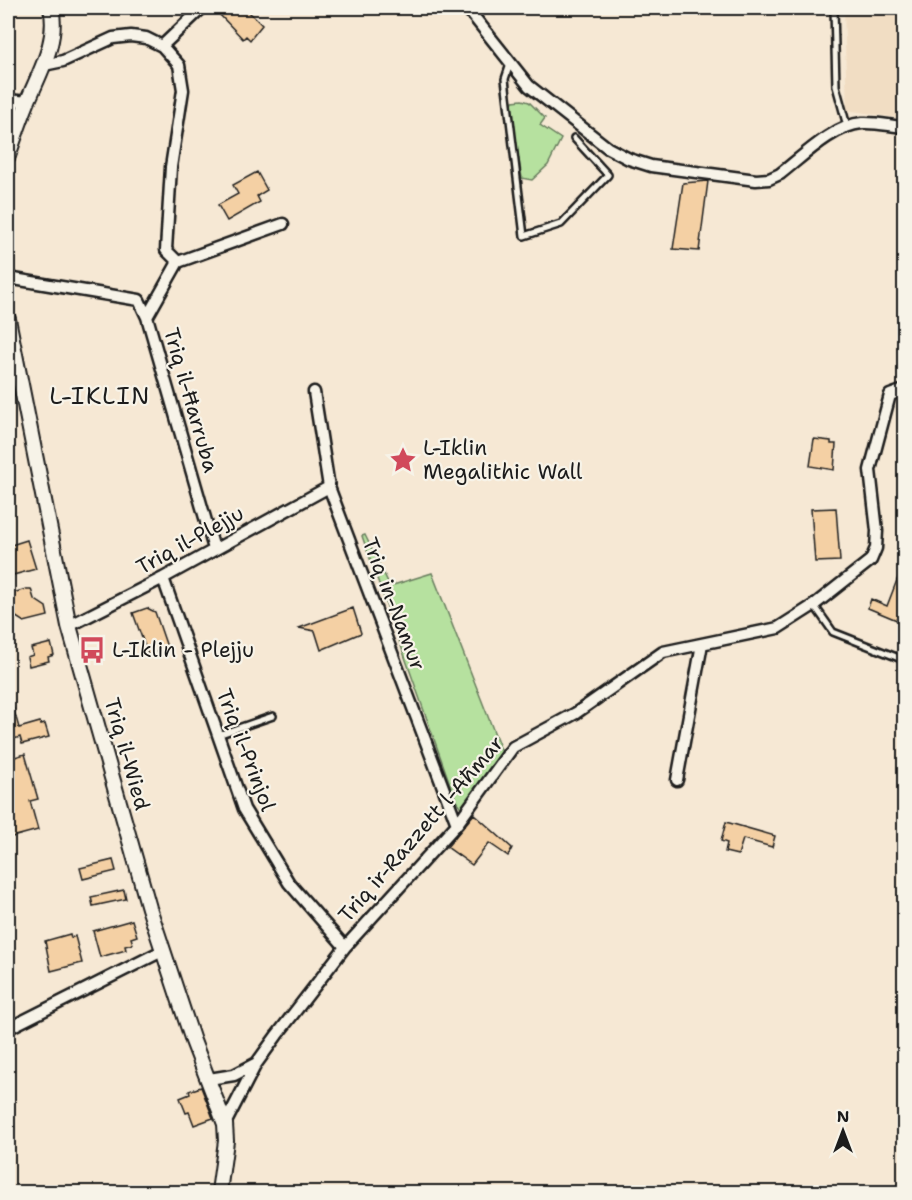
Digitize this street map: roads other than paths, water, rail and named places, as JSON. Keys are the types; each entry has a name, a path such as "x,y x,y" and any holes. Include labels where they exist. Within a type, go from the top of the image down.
{"street":[{"path":"8,156 44,65 53,31 51,8"},
{"path":"162,46 202,8"},
{"path":"467,8 529,86 608,148 629,159 651,166 756,180 769,179 780,174 835,132 847,126 864,123 904,128"},
{"path":"44,65 63,62 112,38 131,36 146,38 162,46 179,65 183,90 171,167 166,250 178,262 283,224"},
{"path":"8,99 28,102"},
{"name":"Triq il-Ħarruba","path":"178,262 147,317 213,549"},
{"path":"8,278 139,300 147,317"},
{"name":"Triq il-Wied","path":"8,320 10,347 69,626 162,951 225,1124 226,1141 219,1192"},
{"name":"Triq ir-Razzett l-Aħmar","path":"225,1124 256,1064 345,947 457,824 513,747 576,713 663,652 778,628 814,605 871,560 876,548 877,531 870,470 890,394 904,390"},
{"name":"Triq in-Namur","path":"314,393 329,487 457,824"},
{"name":"Triq il-Plejju","path":"69,626 163,578 329,487"},
{"name":"Triq il-Prinjol","path":"163,578 244,809 289,883 345,947"},
{"path":"677,780 702,644"},
{"path":"9,1028 162,951"},
{"name":"Triq ir-Razzett l-Aħmar","path":"209,1080 234,1076 256,1064"}],"lane":[{"path":"834,8 836,86 847,126"},
{"path":"904,32 902,40 904,56"},
{"path":"510,62 505,79 524,236 561,224 608,175 574,138"},
{"path":"814,605 833,632 904,660"},
{"path":"218,735 273,716"}],"place":[{"name":"L-Iklin Megalithic Wall","path":"403,460"},
{"name":"L-Iklin - Plejju","path":"92,650"}],"district":[{"name":"L-IKLIN","path":"100,396"}]}
